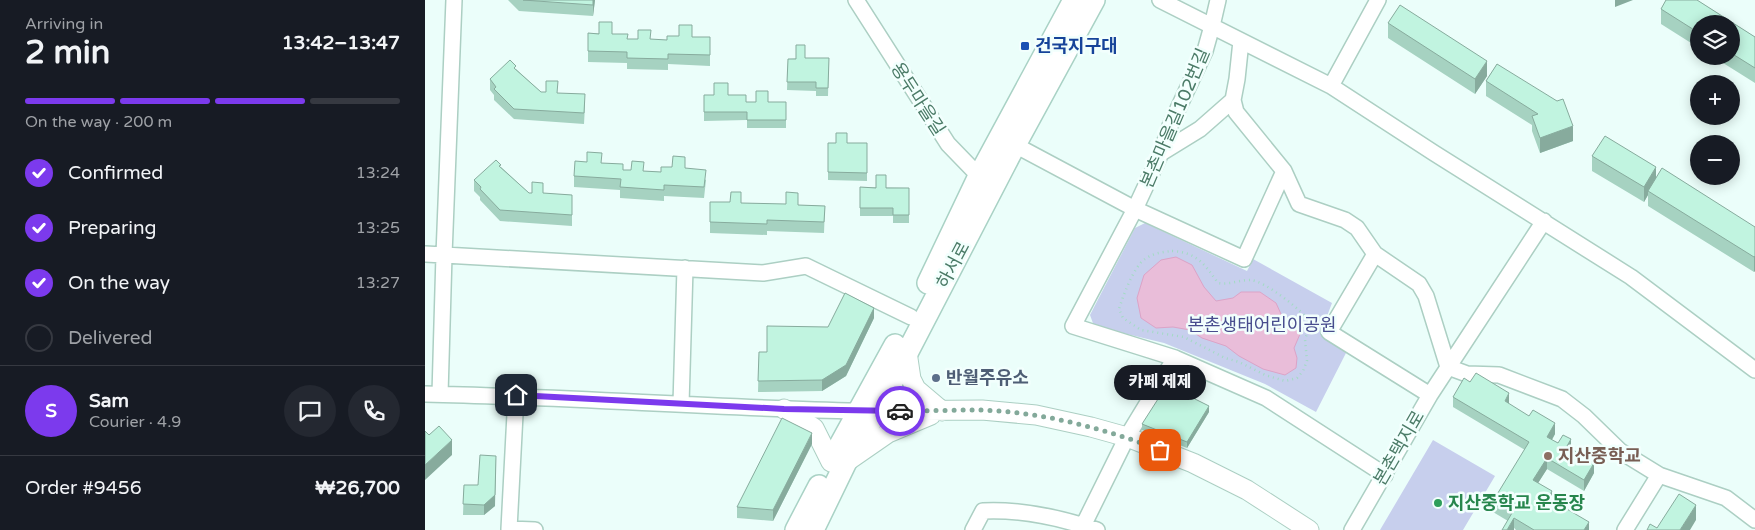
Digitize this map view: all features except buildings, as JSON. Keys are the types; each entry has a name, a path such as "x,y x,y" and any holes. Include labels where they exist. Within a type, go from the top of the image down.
{"main road":[{"name":"하서로","path":"796,530 868,411 907,352 1074,0"},
{"name":"하서로","path":"868,411 911,317 987,181 1015,145 1094,0"},
{"name":"하서로","path":"813,530 838,462"}],"street":[{"path":"454,0 444,255 432,394 516,395 784,409 868,411 982,410 1035,415 1091,426 1127,437 1193,463 1247,490 1309,530"},
{"name":"용두마을길","path":"856,0 948,144 987,181"},
{"path":"1160,0 1331,86 1631,277 1755,370"},
{"name":"본촌마을길102번길","path":"1218,0 1213,26 1205,51 1170,126 1161,153 1135,209 1073,326 1175,358 1266,398 1385,475"},
{"path":"1331,86 1378,0"},
{"path":"1241,41 1233,100 1236,112 1284,171 1299,204 1345,220 1357,228 1375,254 1419,284 1426,296 1448,367 1467,374 1499,375 1562,399 1584,416 1620,451 1659,475 1726,498 1755,520"},
{"path":"1161,153 1201,129 1233,100"},
{"path":"1015,145 1135,209"},
{"name":"본촌마을길102번길","path":"1135,209 1244,258 1284,171"},
{"name":"본촌택지로","path":"1352,530 1430,395 1544,221"},
{"path":"425,254 763,273 805,266 911,317"},
{"path":"1375,254 1329,332 1430,395"},
{"path":"681,404 685,268"},
{"path":"907,352 911,379 917,389 942,411"},
{"path":"973,530 983,511 1004,510 1036,514 1087,528 1127,437 1175,358"},
{"path":"516,395 509,529 535,530"},
{"path":"784,409 814,428 838,462 888,432 942,411"},
{"path":"1625,530 1659,475"}],"path":[{"path":"1181,251 1196,258 1207,267 1218,283 1226,284 1251,280 1260,282 1277,292 1307,318 1311,323 1305,339 1307,361 1303,371 1297,378 1285,381 1265,375 1239,362 1225,358 1185,337 1141,330 1123,318 1119,309 1122,299 1132,277 1144,259 1157,254 1181,251"}],"green space":[{"name":"본촌생태어린이공원","path":"1145,223 1247,271 1253,259 1332,303 1321,332 1347,351 1316,412 1265,384 1164,343 1094,326 1090,315 1135,228"},
{"name":"지산중학교 운동장","path":"1433,440 1495,476 1463,530 1380,530"}],"shaded area":[{"path":"1176,257 1192,265 1204,287 1216,301 1233,298 1241,292 1260,292 1276,303 1281,314 1287,319 1299,322 1303,327 1294,348 1297,358 1296,368 1285,375 1263,369 1239,356 1226,346 1202,338 1190,330 1173,327 1156,328 1141,318 1137,298 1144,275 1161,260"}],"way so far":[{"path":"900,411 982,410 1035,415 1091,426 1160,450"}],"place":[{"name":"건국지구대","path":"1025,46"},
{"name":"반월주유소","path":"936,378"},
{"name":"카페 제제","path":"1160,450"},
{"name":"지산중학교","path":"1548,456"},
{"name":"지산중학교 운동장","path":"1438,503"}],"route":[{"path":"516,395 784,409 900,411"}]}
